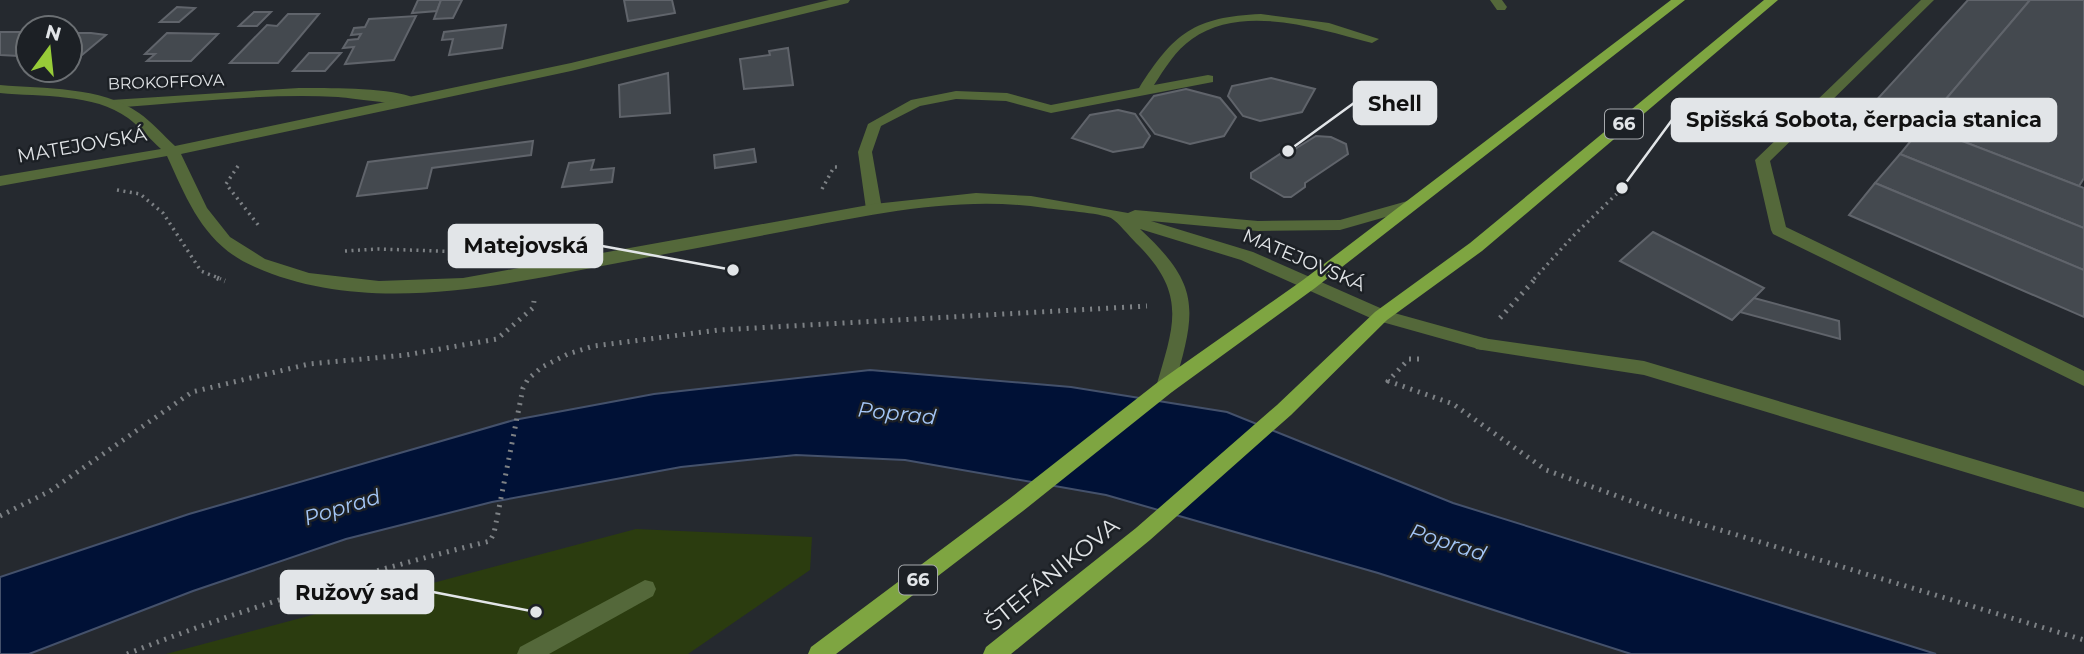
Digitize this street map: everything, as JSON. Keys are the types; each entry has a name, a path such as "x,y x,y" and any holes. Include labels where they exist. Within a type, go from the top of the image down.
{"main road":[{"name":"66","path":"819,654 1016,505 1165,387 1309,284 1679,0"},
{"name":"66","path":"1381,316 1476,247 1772,0"},
{"name":"ŠTEFÁNIKOVA","path":"994,654 1143,534 1284,410 1381,316"}],"street":[{"name":"MATEJOVSKÁ","path":"0,181 172,151 584,64 844,0"},
{"path":"1928,0 1762,160 1779,230 2084,379"},
{"path":"1143,92 1162,63 1195,31 1248,16 1306,24 1372,39"},
{"path":"874,209 864,152 875,124 916,103 956,94 1007,97 1051,109 1208,79"},
{"name":"BROKOFFOVA","path":"0,89 51,92 111,104 291,94"},
{"name":"MATEJOVSKÁ","path":"291,94 366,93 410,100"},
{"name":"MATEJOVSKÁ","path":"111,104 133,115 172,151 209,225 241,253 280,271 340,284 379,287 463,284 535,273 874,209 976,198 1031,201 1115,214 1167,233 1247,256 1381,316 1482,344 1644,368 2084,500"},
{"path":"1115,214 1258,226 1340,225 1411,205"},
{"path":"1115,214 1154,252 1175,280 1182,309 1175,353 1165,387"},
{"path":"528,654 645,589"}],"path":[{"path":"1482,344 1492,326 1575,234 1627,184"},
{"path":"107,188 140,194 163,213 201,271 235,285"},
{"path":"0,516 50,491 192,392 309,364 406,355 497,339 533,308 536,294 535,273"},
{"path":"127,654 275,599 490,541 494,533 523,388 528,379 542,367 568,354 594,346 705,332 834,322 1147,308 1143,297"},
{"path":"1431,359 1409,359 1388,381 1453,404 1546,470 1661,512 2084,640"}],"green space":[{"path":"636,529 812,537 810,570 688,654 166,654"}],"water":[{"name":"Poprad","path":"870,370 1071,387 1227,412 1453,503 1936,654 1631,654 1378,573 1106,495 905,460 796,455 681,467 492,502 346,539 193,591 29,654 0,654 0,577 189,514 514,420 654,394"}],"building":[{"path":"418,0 441,0 437,11 412,13"},
{"path":"441,0 462,0 453,18 434,19"},
{"path":"624,0 672,0 675,13 628,21"},
{"path":"1968,0 2030,0 1923,126 1871,106"},
{"path":"2030,0 2084,0 2084,178 2079,186 1923,126"},
{"path":"177,7 195,8 179,22 160,22"},
{"path":"254,12 271,12 257,26 239,26"},
{"path":"288,14 319,14 278,63 230,63 267,25 277,26"},
{"path":"416,16 394,60 345,64 354,47 343,48 348,40 358,39 361,34 351,35 354,28 365,27 369,19"},
{"path":"506,25 502,48 449,55 453,39 442,40 444,32"},
{"path":"0,32 14,32 14,56 0,55"},
{"path":"84,33 106,35 84,53"},
{"path":"167,33 218,34 191,61 147,61 155,54 145,54"},
{"path":"788,48 793,85 744,89 740,59 770,55 769,51"},
{"path":"309,53 341,53 325,71 293,71"},
{"path":"668,73 670,113 620,117 619,85"},
{"path":"1271,78 1315,89 1302,112 1260,121 1243,116 1228,96 1232,86"},
{"path":"1186,89 1220,98 1236,117 1224,136 1190,144 1155,134 1140,114 1154,96"},
{"path":"1118,110 1135,114 1150,136 1143,147 1113,152 1072,138 1090,115"},
{"path":"1923,126 2084,188 2084,228 1900,154"},
{"path":"1316,136 1331,137 1346,144 1348,154 1305,183 1305,187 1291,197 1284,197 1251,178 1251,173 1283,152 1290,152"},
{"path":"533,141 531,155 432,168 427,188 357,196 368,162"},
{"path":"754,149 756,162 715,168 714,155"},
{"path":"1900,154 2084,228 2084,270 1875,183"},
{"path":"594,160 591,170 614,168 612,182 562,187 569,163"},
{"path":"1875,183 2084,270 2084,317 1849,215"},
{"path":"1653,232 1764,288 1732,320 1620,261"},
{"path":"1754,298 1839,321 1840,339 1740,312"}],"place":[{"name":"Shell","path":"1288,151"},
{"name":"Spišská Sobota, čerpacia stanica","path":"1622,188"},
{"name":"Matejovská","path":"733,270"},
{"name":"Ružový sad","path":"536,612"}]}
